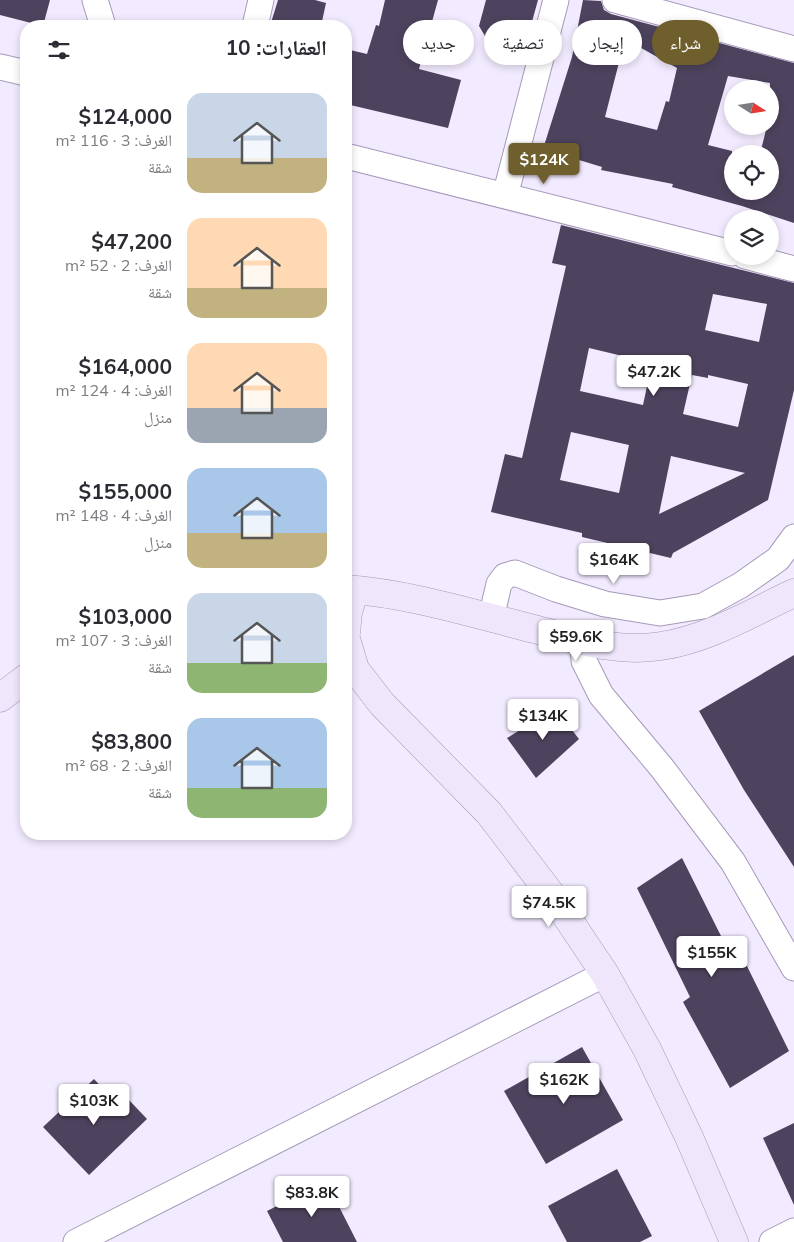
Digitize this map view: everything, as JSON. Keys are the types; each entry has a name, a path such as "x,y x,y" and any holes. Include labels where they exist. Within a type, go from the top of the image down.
{"street":[{"path":"95,0 101,20"},
{"path":"256,20 261,0"},
{"path":"505,196 556,0"},
{"path":"615,0 794,49"},
{"path":"0,66 20,71"},
{"path":"352,158 724,251"},
{"path":"779,265 794,269"},
{"path":"491,618 499,584 505,576 515,573 556,589 605,604 660,613 703,606 741,585 778,559 794,537"},
{"path":"352,590 427,600 583,641 624,648 661,646 716,630 794,594"},
{"path":"583,641 584,661 601,695 662,768 732,862 794,968"},
{"path":"352,660 355,670 382,704 489,813 556,901 605,974 648,1049 690,1137 734,1242"},
{"path":"0,698 20,683"},
{"path":"76,1242 605,974"},
{"path":"772,1242 794,1231"}],"building":[{"path":"0,0 50,0 45,20 20,20 0,15"},
{"path":"278,0 315,0 326,3 322,20 272,20"},
{"path":"385,0 438,0 432,20 403,20 403,65 420,65 419,69 461,80 448,128 352,105 352,50 367,54 376,25 379,26"},
{"path":"486,0 538,0 532,20 484,20 484,34 479,26"},
{"path":"583,0 601,1 604,10 611,14 633,20 579,20"},
{"path":"642,22 652,25 652,54 642,48"},
{"path":"719,43 794,63 794,223 779,218 779,210 754,210 672,187 673,184 601,170 602,167 543,149 572,57 572,65 618,65 605,117 657,130 666,101 669,102 677,68 672,65 719,65","holes":["728,76 752,80 779,80 779,135 765,135 762,145 779,145 779,200 724,200 724,149 708,145 724,90 724,80 727,80"]},
{"path":"561,225 794,283 794,390 768,500 673,553 671,558 582,537 582,533 491,512 505,454 522,458 566,266 552,263","holes":["713,294 767,304 759,342 705,330","589,348 652,363 643,405 580,391","692,375 708,378 708,375 748,384 738,427 683,414","571,432 629,445 619,493 560,480","671,456 745,473 659,514"]},
{"path":"794,655 794,867 744,790 699,711"},
{"path":"555,708 579,739 536,778 507,738"},
{"path":"682,858 736,966 744,960 789,1051 730,1088 683,1002 690,997 637,888"},
{"path":"582,1047 623,1120 546,1164 504,1091"},
{"path":"94,1079 121,1108 129,1100 147,1119 89,1175 43,1127"},
{"path":"794,1123 794,1205 763,1138"},
{"path":"617,1169 652,1236 640,1242 567,1242 548,1206"},
{"path":"326,1181 357,1242 283,1242 267,1211"}]}
